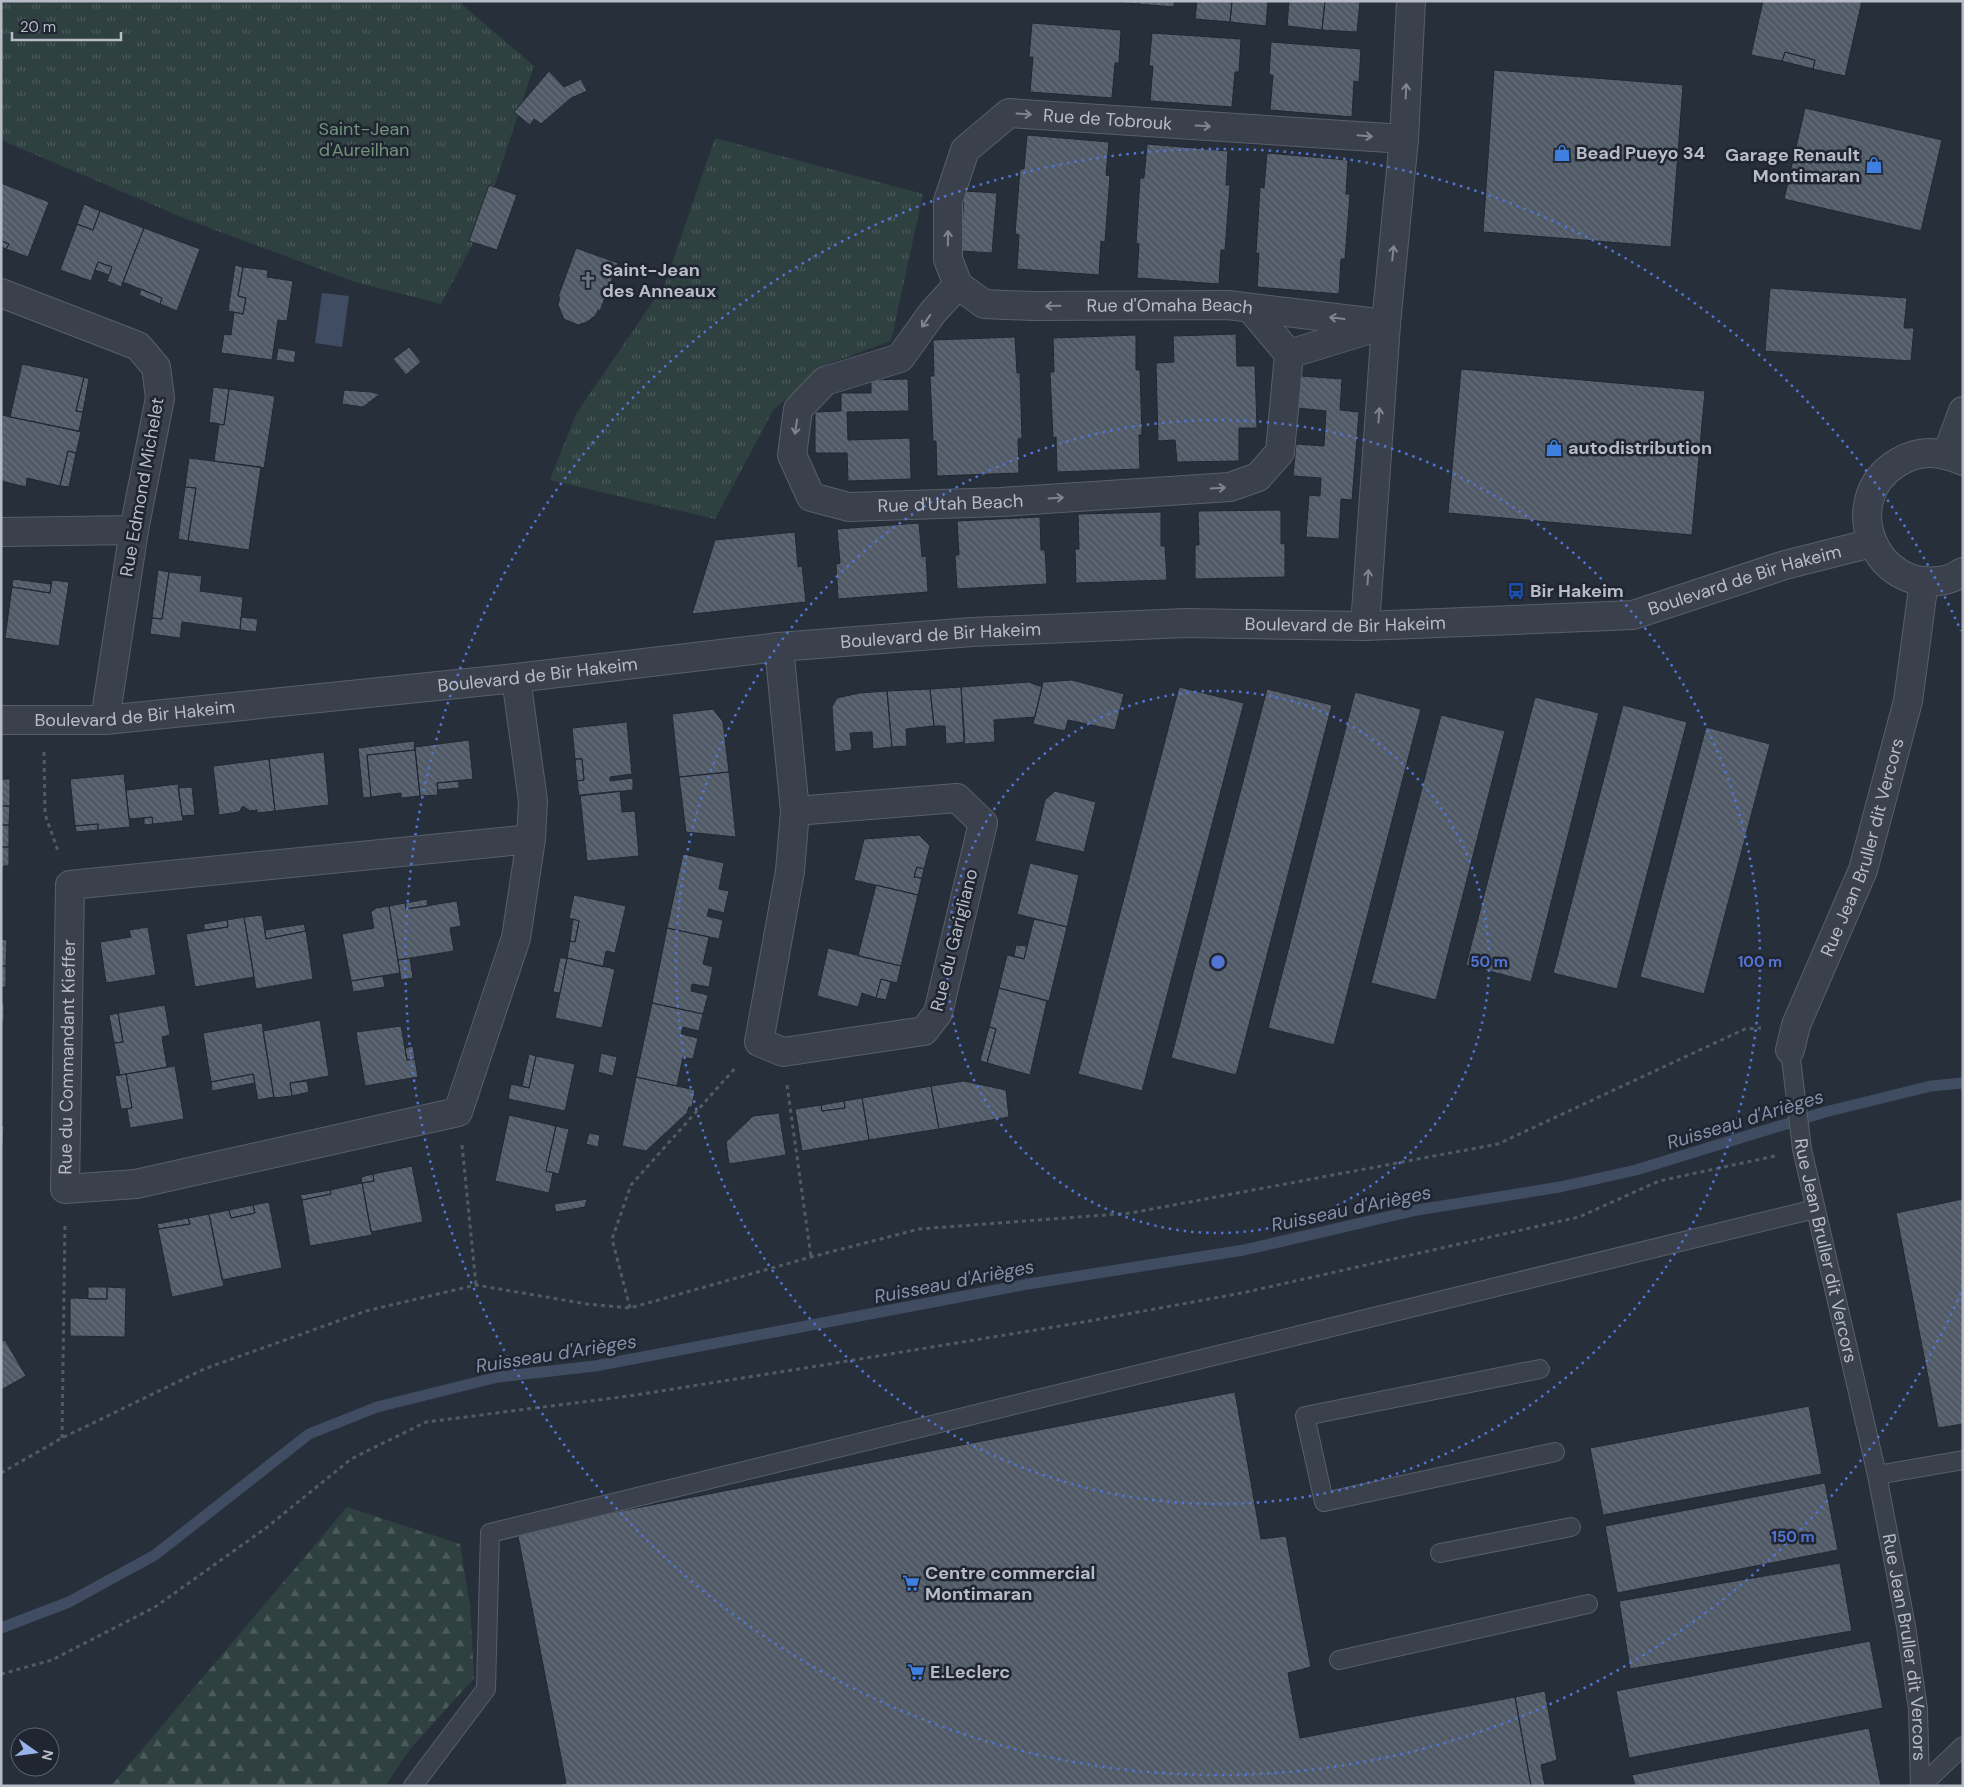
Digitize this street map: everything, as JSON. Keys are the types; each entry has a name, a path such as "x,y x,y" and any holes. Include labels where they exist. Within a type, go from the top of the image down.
{"street":[{"path":"1365,626 1386,324 1404,139 1411,1"},
{"name":"Rue de Tobrouk","path":"958,285 948,259 948,201 965,150 1009,114 1404,139"},
{"name":"Rue d'Omaha Beach","path":"958,285 984,304 1033,306 1228,305 1386,324"},
{"name":"Rue d'Utah Beach","path":"958,285 932,312 900,358 825,381 798,409 792,455 811,497 849,506 1001,502 1230,487 1258,477 1280,452 1289,354"},
{"name":"Rue Edmond Michelet","path":"1,293 138,346 156,367 160,398 134,530 105,720"},
{"path":"1250,308 1289,354 1361,334 1386,324"},
{"path":"1963,411 1955,458 1926,452 1906,457 1889,468 1876,484 1868,502 1867,524 1872,543 1885,562 1902,575 1924,581 1945,580 1963,572"},
{"path":"1,532 134,530"},
{"name":"Boulevard de Bir Hakeim","path":"1,720 105,720 516,678 779,647 972,632 1186,623 1365,626 1633,615 1785,565 1872,543"},
{"name":"Rue Jean Bruller dit Vercors","path":"1793,1038 1863,870 1908,701 1924,581"},
{"path":"771,1047 795,811 779,647"},
{"path":"458,1112 516,938 531,839 533,801 516,678"},
{"name":"Rue du Garigliano","path":"771,1047 924,1031 938,1013 983,823 957,798 795,811"},
{"path":"70,885 531,839"},
{"name":"Rue du Commandant Kieffer","path":"70,885 66,1189 136,1184 458,1112"}],"lane":[{"name":"Rue Jean Bruller dit Vercors","path":"1793,1038 1801,1144 1877,1475 1906,1626 1918,1709 1920,1786"},
{"path":"413,1786 486,1689 490,1533 1815,1209"},
{"path":"1540,1369 1305,1416 1324,1502 1555,1452"},
{"path":"1877,1475 1963,1460"},
{"path":"1440,1553 1571,1527"},
{"path":"1339,1660 1588,1604"},
{"path":"1920,1786 1963,1746"}],"path":[{"path":"43,720 45,814 70,885"},
{"path":"1,1473 62,1438 204,1369 366,1311 476,1285 587,1304 630,1308 919,1229 1130,1213 1498,1144 1745,1029 1793,1038"},
{"path":"771,1047 811,1257"},
{"path":"630,1308 612,1239 631,1185 771,1047"},
{"path":"458,1112 476,1285"},
{"path":"1,1674 52,1660 155,1607 266,1528 351,1459 426,1422 629,1396 742,1378 1084,1322 1242,1292 1579,1217 1660,1182 1801,1144"},
{"path":"62,1438 66,1189"}],"green space":[{"name":"Saint-Jean d'Aureilhan","path":"1,1 458,1 534,66 480,230 441,304 355,282 191,221 1,140"},
{"path":"715,138 923,194 891,341 825,365 774,409 715,519 550,480 576,414 665,284"},
{"path":"347,1507 460,1544 470,1605 474,1678 411,1748 385,1786 111,1786"}],"water":[{"path":"322,293 349,296 342,347 315,343"}],"building":[{"path":"1104,1 1139,1 1138,4"},
{"path":"1139,1 1174,1 1174,7 1138,4"},
{"path":"1197,1 1232,1 1230,22 1195,19"},
{"path":"1232,1 1268,1 1266,26 1230,22"},
{"path":"1289,1 1325,1 1322,30 1287,26"},
{"path":"1325,1 1360,1 1357,32 1322,30"},
{"path":"1763,1 1862,1 1845,76 1813,69 1815,60 1785,52 1782,61 1751,55"},
{"path":"1032,23 1121,30 1119,63 1115,63 1112,98 1030,92 1033,57 1029,57"},
{"path":"1152,33 1241,39 1239,72 1235,72 1232,107 1150,101 1153,66 1149,66"},
{"path":"1271,42 1361,49 1359,82 1354,81 1352,117 1270,110 1273,75 1269,75"},
{"path":"1785,52 1815,60 1813,69 1782,61"},
{"path":"1494,70 1683,85 1671,247 1483,232"},
{"path":"549,71 564,87 581,79 587,91 571,98 541,124 534,119 530,125 514,112"},
{"path":"1805,108 1942,140 1921,231 1784,199"},
{"path":"1027,135 1109,142 1106,175 1110,176 1105,242 1101,241 1099,275 1017,269 1019,235 1015,234 1020,169 1024,169"},
{"path":"1147,144 1228,151 1226,185 1230,185 1225,250 1221,250 1219,284 1137,278 1139,244 1136,243 1140,178 1144,178"},
{"path":"1267,153 1348,160 1346,194 1350,194 1345,259 1341,259 1339,294 1257,287 1259,253 1256,253 1260,187 1264,188"},
{"path":"1,183 49,202 28,257 6,249 9,244 1,241"},
{"path":"489,185 517,195 497,250 469,241"},
{"path":"964,191 997,193 992,253 961,251"},
{"path":"84,204 100,211 93,230 77,224"},
{"path":"100,211 144,228 121,287 107,281 112,267 98,262 91,281 60,270 77,224 93,230"},
{"path":"144,228 200,249 177,311 160,304 162,298 123,282"},
{"path":"1,241 9,244 6,249 1,247"},
{"name":"Saint-Jean des Anneaux","path":"576,248 618,263 600,311 598,310 596,315 587,322 578,325 564,319 558,305 560,297 558,297"},
{"path":"98,262 112,267 109,275 95,270"},
{"path":"235,265 243,267 238,296 246,298 243,314 228,311"},
{"path":"243,267 268,270 267,277 293,281 287,321 278,320 272,360 221,353 224,334 231,335 234,312 243,314 246,298 238,296"},
{"path":"1770,288 1907,298 1904,328 1914,328 1911,361 1765,351"},
{"path":"141,289 162,298 160,304 139,295"},
{"path":"1236,334 1237,366 1255,366 1257,428 1239,428 1239,461 1177,462 1175,440 1158,441 1156,363 1174,362 1173,336"},
{"path":"1136,335 1136,370 1140,370 1142,435 1139,435 1140,469 1057,472 1056,437 1053,438 1050,372 1054,372 1053,338"},
{"path":"1015,337 1017,373 1020,373 1022,438 1018,439 1019,473 937,476 936,441 933,441 930,376 934,376 933,340"},
{"path":"409,347 421,362 406,375 393,359"},
{"path":"278,348 296,351 294,363 276,360"},
{"path":"22,364 84,377 76,411 83,412 79,431 10,417"},
{"path":"1461,369 1705,391 1692,535 1448,513"},
{"path":"1301,376 1342,379 1340,410 1359,412 1352,500 1341,499 1339,539 1306,537 1309,495 1320,496 1321,478 1293,476 1296,444 1324,446 1326,411 1298,408"},
{"path":"84,377 89,379 83,412 76,411"},
{"path":"908,379 909,411 847,412 848,440 910,438 911,479 848,481 847,453 815,453 815,412 841,411 841,393 871,393 871,380"},
{"path":"213,387 229,389 224,425 209,422"},
{"path":"229,389 275,396 264,468 214,461 219,424 224,425"},
{"path":"344,390 380,394 363,407 342,404"},
{"path":"2,415 81,432 76,453 68,451 60,486 27,478 26,487 1,481"},
{"path":"68,451 76,453 69,487 60,486"},
{"path":"189,458 261,467 249,550 188,541 196,488 185,487"},
{"path":"185,487 196,488 188,541 178,539"},
{"path":"1281,510 1281,544 1285,543 1285,577 1195,579 1195,545 1199,545 1198,511"},
{"path":"1161,512 1161,546 1165,546 1167,580 1076,583 1075,549 1079,549 1078,514"},
{"path":"1040,517 1041,550 1045,550 1047,584 957,589 955,555 959,555 957,521"},
{"path":"919,523 922,557 926,556 928,592 838,599 836,564 840,563 837,529"},
{"path":"795,532 798,567 802,566 806,602 692,614 715,540"},
{"path":"158,570 169,572 162,619 152,618"},
{"path":"169,572 202,576 200,591 243,597 240,630 182,622 180,638 150,634 152,618 162,619"},
{"path":"13,579 51,584 50,593 12,587"},
{"path":"52,580 69,582 59,646 5,638 12,587 50,593"},
{"path":"241,617 258,619 256,632 240,630"},
{"path":"1072,680 1124,694 1115,730 1068,720 1065,731 1033,724 1043,682"},
{"path":"1029,682 1042,687 1035,717 994,720 995,742 964,744 961,687"},
{"path":"961,687 965,742 946,744 945,726 934,726 930,689"},
{"path":"1179,687 1244,703 1142,1091 1078,1074"},
{"path":"930,689 934,726 906,729 907,746 892,747 887,691"},
{"path":"1267,689 1332,705 1236,1075 1171,1058"},
{"path":"887,691 892,747 873,749 872,732 850,733 852,750 835,752 832,707 837,698 859,693"},
{"path":"1355,692 1421,709 1334,1045 1268,1028"},
{"path":"1535,697 1599,713 1531,982 1466,965"},
{"path":"1623,705 1687,722 1617,989 1553,973"},
{"path":"713,709 723,722 729,772 679,777 672,714"},
{"path":"1441,715 1505,731 1436,1000 1371,983"},
{"path":"627,722 632,774 610,777 610,781 633,778 633,790 579,796 577,781 584,780 582,759 575,759 572,728"},
{"path":"1706,727 1770,744 1704,994 1640,977"},
{"path":"469,740 473,779 437,783 438,795 420,796 415,747"},
{"path":"414,741 415,750 367,755 371,797 363,798 358,748"},
{"path":"415,750 420,796 401,798 401,793 371,797 367,755"},
{"path":"324,752 329,805 275,811 269,759"},
{"path":"269,759 275,811 257,813 257,810 250,811 243,806 239,812 219,815 213,766"},
{"path":"575,759 582,759 584,780 577,781"},
{"path":"729,772 736,837 686,832 679,777"},
{"path":"124,774 130,827 98,830 98,824 75,826 70,779"},
{"path":"1,779 10,779 10,806 1,806"},
{"path":"459,781 459,788 438,790 437,783"},
{"path":"178,784 183,821 153,824 152,817 129,819 126,790"},
{"path":"192,787 195,815 182,816 178,788"},
{"path":"620,791 622,812 635,811 639,856 587,861 580,795"},
{"path":"1055,791 1096,802 1084,852 1035,841 1045,800"},
{"path":"1,806 10,806 9,825 1,825"},
{"path":"152,817 153,824 144,825 144,818"},
{"path":"98,824 98,830 76,832 75,826"},
{"path":"1,825 9,825 9,847 1,847"},
{"path":"919,835 930,846 924,869 917,867 914,877 922,878 918,895 854,880 864,839"},
{"path":"1,847 9,847 9,866 3,866 2,910"},
{"path":"683,854 724,863 719,889 729,891 724,913 709,909 707,916 723,920 719,939 667,928"},
{"path":"1030,863 1079,875 1067,927 1017,914"},
{"path":"917,867 924,869 922,878 914,877"},
{"path":"876,885 918,895 901,966 858,956"},
{"path":"574,895 626,906 615,953 606,951 603,967 567,958 570,941 575,942 579,921 569,918"},
{"path":"427,899 428,906 406,909 405,903"},
{"path":"457,901 461,926 450,928 454,951 398,960 389,906 405,903 406,909"},
{"path":"389,906 400,973 351,981 342,934 374,928 371,912 376,908"},
{"path":"262,915 266,939 306,931 313,979 256,989 244,917"},
{"path":"244,917 254,977 195,987 186,934 228,927 227,920"},
{"path":"573,919 579,921 575,942 570,941"},
{"path":"1034,919 1067,927 1049,1001 999,988 1007,955 1024,959"},
{"path":"227,920 228,927 204,930 204,924"},
{"path":"304,924 306,931 266,939 265,930"},
{"path":"148,927 156,975 106,983 100,942 131,937 129,930"},
{"path":"667,928 709,937 703,964 713,967 709,987 692,984 691,991 708,995 703,1014 652,1003"},
{"path":"1,939 7,940 6,966 1,966"},
{"path":"1016,945 1027,946 1024,959 1014,956"},
{"path":"828,948 901,966 897,983 881,979 876,998 862,993 858,1007 817,996"},
{"path":"410,958 413,978 401,980 398,960"},
{"path":"560,958 567,958 560,993 553,992"},
{"path":"567,958 615,969 602,1028 555,1018"},
{"path":"1,966 6,966 6,987 1,987"},
{"path":"383,976 385,987 353,992 351,981"},
{"path":"881,979 891,982 886,1000 876,998"},
{"path":"999,988 1047,1001 1030,1075 987,1063 996,1029 989,1027"},
{"path":"1,1003 4,1003 4,1022 1,1022"},
{"path":"652,1003 703,1014 699,1031 683,1027 681,1034 698,1038 693,1059 683,1057 677,1086 636,1077"},
{"path":"165,1005 170,1035 162,1037 167,1067 120,1075 114,1043 123,1042 118,1013"},
{"path":"118,1013 123,1042 114,1043 109,1015"},
{"path":"320,1020 329,1076 290,1083 292,1096 274,1098 263,1031"},
{"path":"262,1023 274,1097 258,1100 253,1074 211,1082 203,1033"},
{"path":"401,1026 407,1060 415,1059 418,1077 365,1086 356,1032"},
{"path":"989,1027 996,1029 987,1063 980,1061"},
{"path":"413,1046 415,1059 407,1060 405,1048"},
{"path":"601,1053 617,1057 613,1076 598,1072"},
{"path":"529,1054 536,1056 529,1088 522,1086"},
{"path":"536,1056 575,1064 565,1111 508,1099 511,1084 529,1088"},
{"path":"175,1066 184,1119 130,1128 127,1109 132,1108 126,1074"},
{"path":"126,1074 132,1108 121,1109 115,1076"},
{"path":"253,1074 255,1083 212,1091 211,1082"},
{"path":"636,1077 695,1090 692,1107 689,1107 687,1113 646,1151 622,1146"},
{"path":"307,1081 309,1092 292,1096 290,1083"},
{"path":"964,1081 1006,1090 1009,1117 939,1129 931,1086"},
{"path":"931,1086 939,1129 869,1140 862,1098"},
{"path":"862,1098 869,1140 802,1151 795,1109 821,1105 822,1111 845,1108 844,1101"},
{"path":"844,1101 845,1108 822,1111 821,1105"},
{"path":"779,1113 786,1155 729,1164 726,1142 753,1116"},
{"path":"509,1115 556,1126 546,1171 553,1173 549,1193 495,1181"},
{"path":"1,1126 4,1126 2,1158 1,1158"},
{"path":"556,1126 569,1129 559,1174 546,1171"},
{"path":"589,1133 600,1135 598,1147 586,1144"},
{"path":"412,1166 423,1222 371,1232 362,1183 374,1181 373,1174"},
{"path":"373,1174 374,1181 362,1183 361,1177"},
{"path":"362,1183 372,1235 310,1246 302,1200 331,1194 330,1190"},
{"path":"330,1190 331,1194 302,1200 300,1195"},
{"path":"587,1199 585,1207 556,1212 554,1204"},
{"path":"1963,1199 1963,1424 1938,1428 1896,1213"},
{"path":"269,1202 282,1268 222,1280 209,1214 229,1210 231,1218 255,1213 253,1205"},
{"path":"253,1205 255,1213 231,1218 229,1210"},
{"path":"209,1214 224,1286 172,1297 158,1229 190,1224 188,1218"},
{"path":"188,1218 190,1224 158,1229 157,1224"},
{"path":"88,1287 107,1287 107,1299 88,1299"},
{"path":"107,1287 126,1288 125,1337 70,1336 70,1298 107,1299"},
{"path":"5,1340 26,1376 1,1390 1,1342"},
{"name":"Centre commercial Montimaran","path":"1235,1392 1261,1539 1286,1536 1311,1667 1288,1673 1300,1738 1515,1697 1531,1786 554,1786 566,1783 517,1531"},
{"path":"1809,1406 1822,1474 1603,1515 1590,1448"},
{"path":"1825,1483 1838,1550 1617,1593 1605,1526"},
{"path":"1840,1563 1852,1631 1630,1669 1619,1601"},
{"path":"1870,1641 1883,1708 1629,1758 1616,1691"},
{"path":"1545,1691 1557,1760 1541,1765 1545,1786 1531,1786 1515,1697"},
{"path":"1869,1728 1881,1786 1635,1786 1632,1775"}],"waterway":[{"name":"Ruisseau d'Arièges","path":"1,1628 69,1602 155,1555 309,1434 377,1407 498,1377 595,1366 1028,1284 1244,1250 1417,1210 1560,1187 1636,1170 1825,1112 1931,1086 1963,1083"}],"place":[{"name":"Bead Pueyo 34","path":"1562,153"},
{"name":"Garage Renault Montimaran","path":"1874,165"},
{"name":"Saint-Jean des Anneaux","path":"588,280"},
{"name":"autodistribution","path":"1554,448"},
{"name":"Bir Hakeim","path":"1516,591"},
{"name":"Centre commercial Montimaran","path":"911,1583"},
{"name":"E.Leclerc","path":"916,1672"}]}
